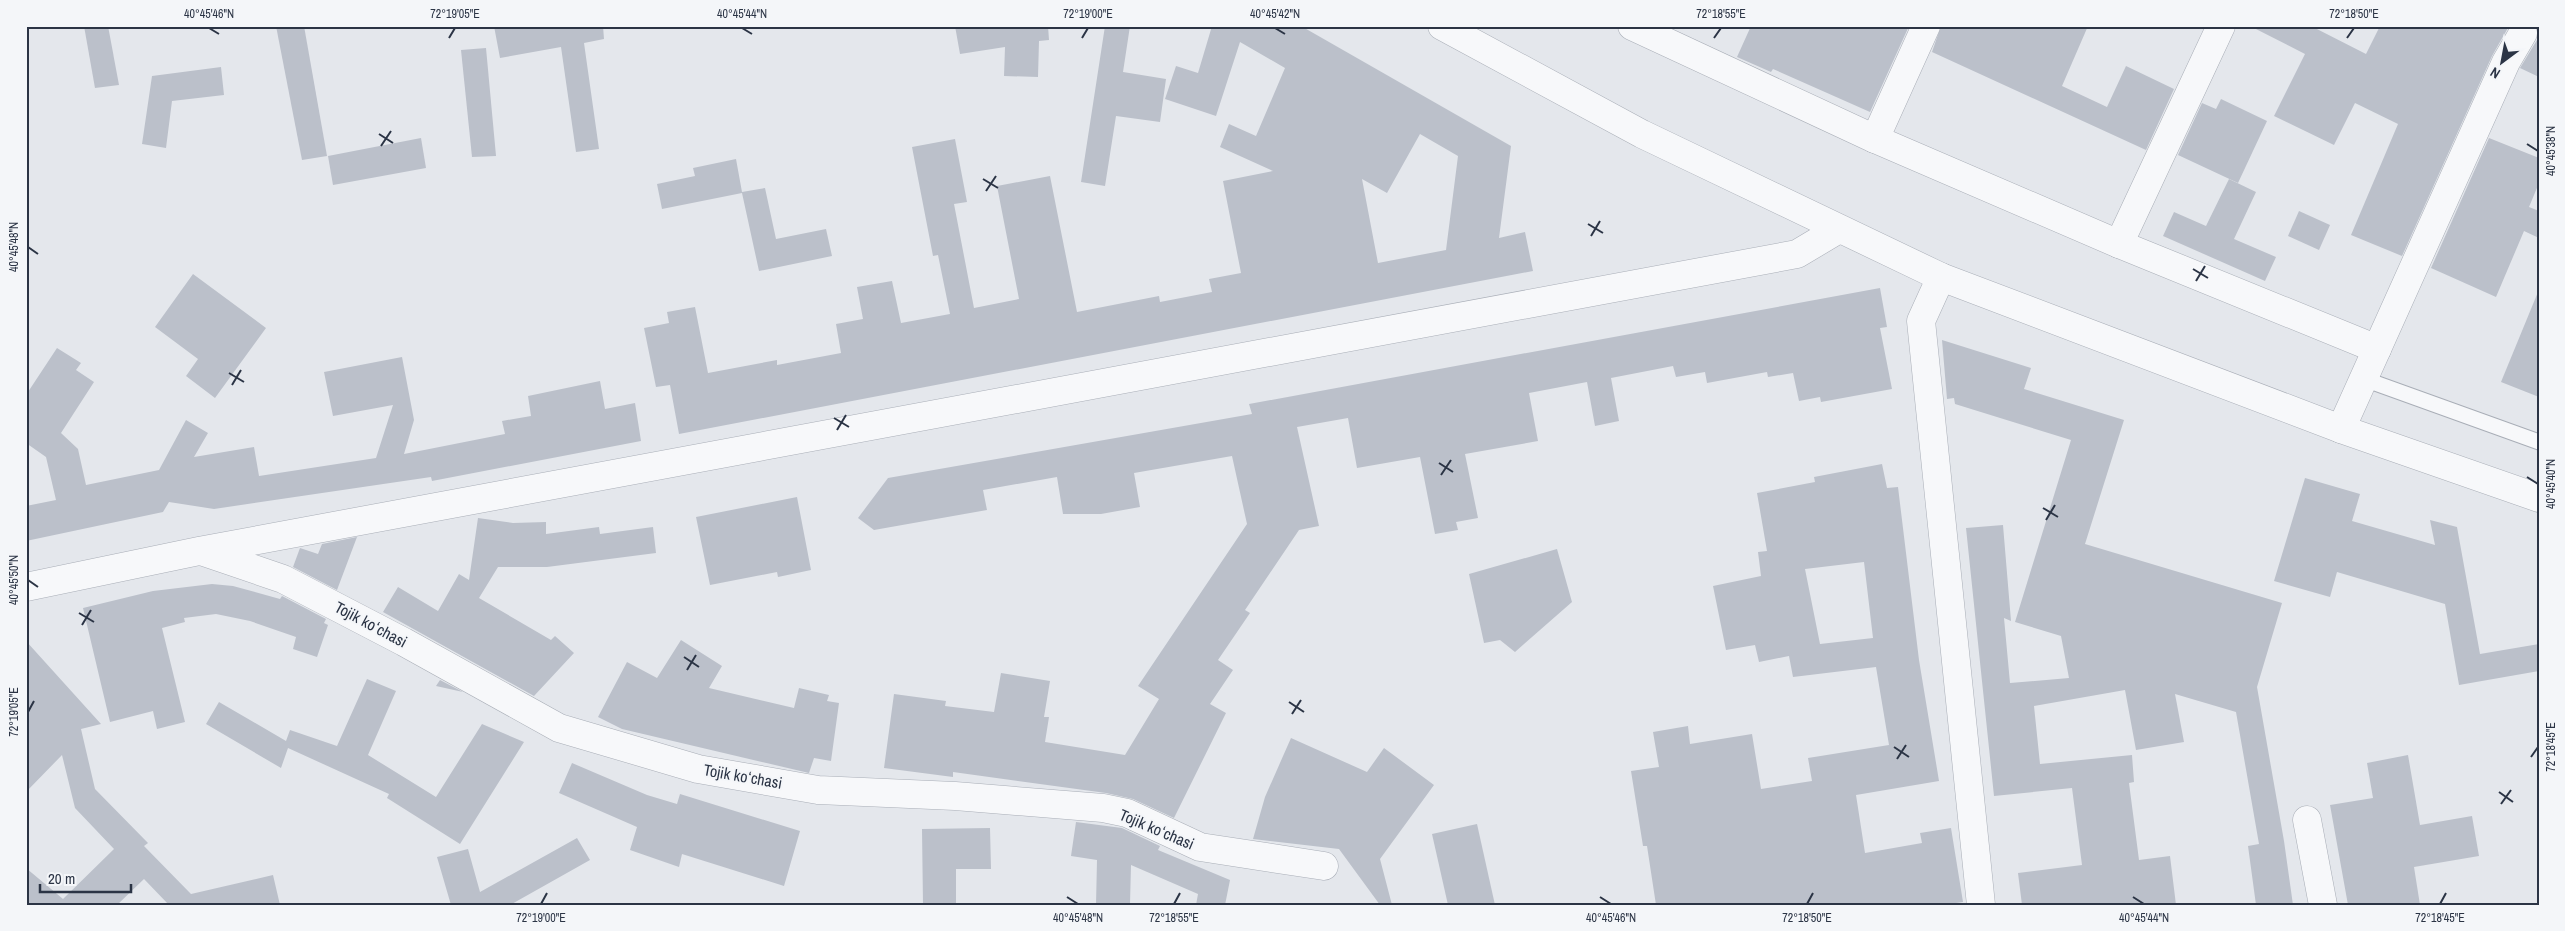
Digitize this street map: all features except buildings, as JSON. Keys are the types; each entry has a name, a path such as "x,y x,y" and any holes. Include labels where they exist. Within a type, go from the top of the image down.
{"street":[{"path":"1442,26 1475,34 1642,134 1941,277 2341,429 2539,498"},
{"path":"1632,26 1875,139 2119,244 2377,349"},
{"path":"1875,139 1926,26"},
{"path":"2119,244 2221,26"},
{"path":"2341,429 2506,62 2524,33"},
{"path":"26,587 199,551 1797,254 1839,229"},
{"path":"1941,277 1921,321 1981,905"},
{"name":"Tojik koʻchasi","path":"199,551 283,578 404,642 559,728 698,769 818,790 955,796 1103,808 1126,813 1200,847 1324,866"},
{"path":"2307,820 2322,905"}],"lane":[{"path":"2364,379 2539,442"}]}
